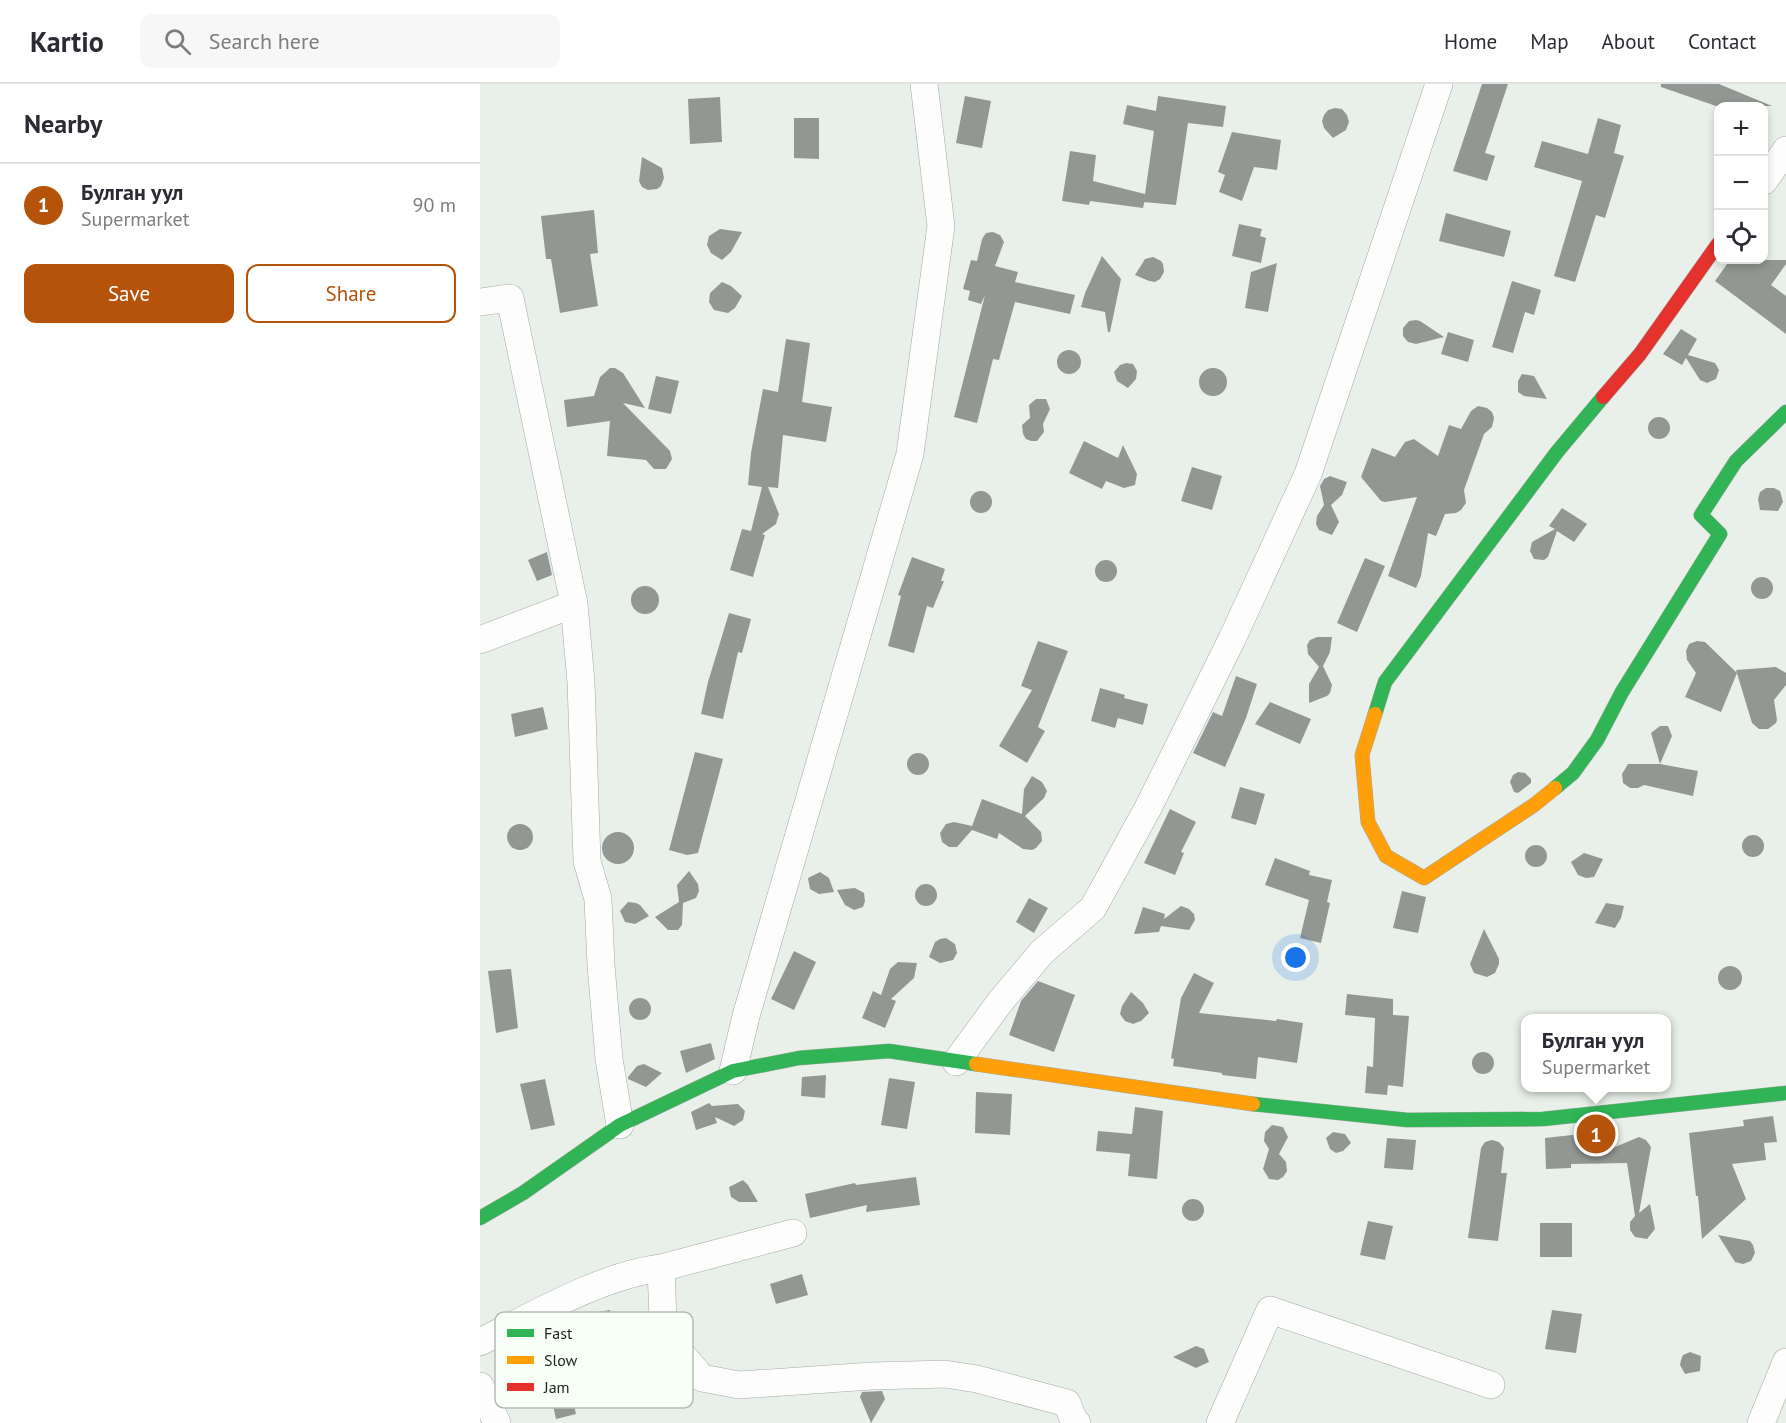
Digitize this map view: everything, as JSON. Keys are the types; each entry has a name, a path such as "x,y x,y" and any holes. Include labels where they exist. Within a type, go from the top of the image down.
{"street":[{"path":"733,1071 746,1016 910,454 941,226 924,84"},
{"path":"956,1062 1000,1002 1042,952 1093,908 1148,808 1227,650 1308,474 1439,84"},
{"path":"1768,175 1786,150"},
{"path":"1714,251 1640,354 1557,452 1386,682 1362,755 1368,822 1386,856 1424,878 1534,805 1573,773 1597,740 1622,692 1720,534 1701,515 1736,461 1786,412"},
{"path":"480,302 510,298 574,604 581,682 587,861 598,899 609,1059 620,1125"},
{"path":"480,640 574,604"},
{"path":"480,1218 523,1193 620,1125 733,1071 799,1058 889,1051 1232,1102 1407,1120 1543,1119 1786,1093"},
{"path":"540,1312 568,1298 641,1270 661,1268 793,1233"},
{"path":"661,1268 663,1312"},
{"path":"1220,1423 1270,1310 1491,1385"},
{"path":"480,1342 495,1334"},
{"path":"1761,1423 1786,1362"},
{"path":"693,1367 702,1378 739,1385 872,1376 945,1374 977,1379 1068,1403 1074,1421 1077,1423"},
{"path":"480,1386 497,1423"}],"building":[{"path":"1482,84 1508,84 1485,153 1495,156 1487,181 1453,171"},
{"path":"1661,84 1719,84 1762,102 1714,102 1714,105 1661,87"},
{"path":"965,96 991,101 982,148 956,143"},
{"path":"1158,96 1226,106 1223,127 1188,123 1176,205 1144,202 1143,208 1090,201 1089,205 1062,201 1070,151 1096,155 1093,181 1145,194 1154,131 1123,124 1127,105 1156,111"},
{"path":"720,97 722,142 690,144 688,99"},
{"path":"1342,109 1349,122 1346,130 1333,138 1324,128 1322,121 1328,110"},
{"path":"794,118 819,118 819,159 794,158"},
{"path":"1598,118 1621,125 1614,153 1624,156 1605,218 1596,215 1575,282 1554,276 1582,181 1534,167 1542,141 1588,154"},
{"path":"1232,132 1281,140 1277,170 1254,167 1242,201 1219,192 1225,175 1218,172"},
{"path":"642,157 662,168 664,178 657,189 648,190 642,187 639,181"},
{"path":"594,210 598,253 590,254 598,306 560,313 551,259 546,259 541,216"},
{"path":"1446,213 1511,231 1504,257 1439,241"},
{"path":"1239,224 1262,229 1260,236 1266,238 1261,263 1232,256"},
{"path":"720,229 742,232 731,252 722,260 711,253 707,245 709,236"},
{"path":"993,232 1000,235 1004,242 995,266 1018,272 1015,282 1075,295 1070,314 1015,302 999,360 993,359 977,423 954,417 985,295 981,304 968,300 970,291 963,289 971,260 977,261 982,239 986,233"},
{"path":"1102,256 1121,279 1110,332 1108,332 1105,312 1081,307"},
{"path":"1153,257 1163,264 1164,272 1160,279 1155,282 1135,275 1145,259"},
{"path":"1768,260 1786,260 1786,264 1771,285 1786,296 1786,334 1715,281 1727,264 1768,264"},
{"path":"1277,263 1268,312 1245,308 1251,272"},
{"path":"1512,281 1541,290 1534,315 1525,312 1513,353 1492,347"},
{"path":"722,282 731,286 742,296 735,308 728,313 714,310 709,302 710,293"},
{"path":"1416,320 1444,337 1416,344 1408,342 1403,336 1403,328 1409,321"},
{"path":"1681,329 1697,339 1688,355 1715,363 1719,370 1716,379 1707,383 1700,380 1686,358 1682,365 1663,354"},
{"path":"1448,332 1474,340 1468,362 1441,354"},
{"path":"786,339 810,343 802,402 832,407 826,442 783,435 778,488 768,487 779,514 776,524 762,534 765,535 753,577 730,570 742,529 751,531 762,487 748,485 751,453 763,389 778,392"},
{"path":"1069,350 1074,351 1080,357 1080,367 1074,373 1069,374 1064,373 1058,367 1057,362 1058,357 1064,351"},
{"path":"1133,364 1137,371 1136,379 1128,388 1117,381 1114,372 1120,365"},
{"path":"610,368 623,373 645,408 623,403 670,451 672,459 666,469 654,469 646,460 607,456 610,421 567,427 564,400 594,396 600,377"},
{"path":"1213,368 1223,372 1227,382 1223,392 1213,396 1203,392 1199,382 1203,372"},
{"path":"1522,374 1534,376 1547,399 1524,396 1518,392 1518,381"},
{"path":"656,376 679,381 671,414 648,409"},
{"path":"1036,399 1046,399 1050,409 1043,424 1044,432 1037,441 1031,441 1023,434 1022,425 1030,418 1029,405"},
{"path":"1478,406 1487,408 1492,412 1494,418 1492,427 1484,434 1464,490 1466,503 1456,513 1445,514 1436,536 1428,533 1421,576 1416,588 1388,576 1417,497 1381,501 1361,477 1372,448 1395,457 1405,442 1414,439 1438,456 1449,425 1461,429 1471,411"},
{"path":"1659,417 1667,420 1670,428 1667,436 1659,439 1651,436 1648,428 1651,420"},
{"path":"1084,441 1118,458 1123,445 1137,474 1135,485 1124,488 1106,481 1102,489 1069,473"},
{"path":"1192,467 1222,476 1212,510 1181,501"},
{"path":"1330,476 1347,482 1342,495 1331,505 1339,522 1332,535 1319,530 1316,524 1317,516 1324,505 1320,486 1324,479"},
{"path":"1766,488 1780,491 1783,502 1778,511 1760,510 1758,499 1760,492"},
{"path":"981,491 989,494 992,502 989,510 981,513 973,510 970,502 973,494"},
{"path":"1562,508 1587,524 1574,542 1557,531 1548,557 1544,560 1534,559 1530,551 1532,542 1555,529 1549,526"},
{"path":"547,552 552,575 537,581 528,560"},
{"path":"912,557 945,569 941,581 944,581 933,608 927,606 914,653 888,646 901,596 898,595"},
{"path":"1365,558 1385,566 1357,632 1337,623"},
{"path":"1106,560 1116,567 1117,571 1110,581 1106,582 1096,575 1095,571 1102,561"},
{"path":"1758,577 1766,577 1773,584 1773,592 1766,599 1758,599 1751,592 1751,584"},
{"path":"645,586 655,590 659,600 655,610 645,614 635,610 631,600 635,590"},
{"path":"729,613 751,619 742,653 738,652 723,719 701,714 708,682"},
{"path":"1317,637 1332,637 1330,652 1323,666 1332,685 1327,696 1309,703 1309,684 1319,667 1308,654 1307,645 1310,640"},
{"path":"1038,641 1068,651 1038,727 1045,731 1027,763 999,746 1032,690 1021,686"},
{"path":"1697,641 1705,642 1737,673 1721,712 1685,697 1696,673 1687,660 1686,651 1689,644"},
{"path":"1776,667 1786,673 1786,685 1774,700 1777,720 1768,729 1759,729 1752,723 1736,670"},
{"path":"1236,676 1257,684 1246,718 1225,767 1193,753 1213,712 1222,716"},
{"path":"1100,688 1125,695 1124,698 1148,704 1143,725 1118,718 1115,728 1091,721"},
{"path":"1270,702 1311,719 1300,744 1255,724"},
{"path":"543,707 548,729 515,737 511,714"},
{"path":"1660,726 1668,726 1672,736 1660,764 1651,733"},
{"path":"695,752 723,759 698,853 687,855 669,850"},
{"path":"918,753 928,760 929,764 922,774 918,775 908,768 907,764 914,754"},
{"path":"1628,764 1660,764 1698,771 1693,796 1644,785 1630,788 1623,783 1622,774"},
{"path":"1518,772 1525,773 1531,779 1531,783 1518,793 1514,792 1510,782 1513,775"},
{"path":"1032,776 1042,782 1047,791 1044,798 1025,816 1041,832 1042,841 1036,848 1023,849 999,833 997,839 972,830 957,847 949,847 942,842 940,833 946,824 954,822 972,826 982,799 1022,814 1024,789"},
{"path":"1240,787 1265,794 1256,825 1231,818"},
{"path":"1170,809 1196,822 1181,852 1184,853 1175,875 1144,863"},
{"path":"520,824 529,828 533,837 529,846 520,850 511,846 507,837 511,828"},
{"path":"618,832 629,837 634,848 629,859 618,864 607,859 602,848 607,837"},
{"path":"1753,835 1761,838 1764,846 1761,854 1753,857 1745,854 1742,846 1745,838"},
{"path":"1536,845 1544,848 1547,856 1544,864 1536,867 1528,864 1525,856 1528,848"},
{"path":"1584,853 1603,859 1594,877 1586,878 1578,875 1571,862"},
{"path":"1275,858 1310,871 1309,875 1332,880 1327,902 1330,903 1321,943 1300,938 1309,900 1265,885"},
{"path":"689,871 698,884 699,891 696,898 683,903 682,925 678,930 668,930 655,917 679,902 677,885"},
{"path":"820,872 829,878 834,892 819,894 810,889 808,878"},
{"path":"922,884 930,884 937,891 937,899 930,906 922,906 915,899 915,891"},
{"path":"855,888 864,893 865,901 863,907 854,910 845,905 837,890"},
{"path":"1402,891 1426,897 1418,933 1393,928"},
{"path":"1029,898 1048,908 1034,933 1016,922"},
{"path":"628,902 640,905 649,916 635,924 625,922 620,911"},
{"path":"1606,903 1624,906 1615,928 1595,923"},
{"path":"1181,906 1194,914 1195,920 1189,930 1161,926 1159,932 1134,934 1143,907 1165,914 1164,919"},
{"path":"1484,929 1499,959 1495,973 1487,977 1474,973 1470,964"},
{"path":"946,938 955,944 957,953 953,960 940,963 929,957 935,942"},
{"path":"794,951 816,962 794,1010 771,999"},
{"path":"898,962 917,963 914,978 891,999 896,1001 885,1028 862,1018 873,991 881,995 890,969"},
{"path":"1730,966 1735,967 1741,973 1741,983 1735,989 1730,990 1725,989 1719,983 1718,978 1719,973 1725,967"},
{"path":"511,969 518,1028 496,1033 488,971"},
{"path":"1194,973 1214,983 1199,1013 1303,1023 1297,1063 1258,1057 1256,1079 1173,1066 1174,1059 1171,1058 1181,998"},
{"path":"1038,981 1075,995 1054,1052 1009,1035 1021,1001"},
{"path":"1131,992 1143,1003 1149,1013 1141,1021 1133,1024 1125,1021 1120,1014"},
{"path":"1347,994 1393,999 1393,1015 1409,1016 1403,1087 1388,1085 1387,1095 1365,1093 1367,1066 1373,1067 1375,1018 1345,1015"},
{"path":"640,998 648,1001 651,1009 648,1017 640,1020 632,1017 629,1009 632,1001"},
{"path":"711,1043 715,1059 686,1073 680,1051"},
{"path":"1483,1052 1491,1055 1494,1063 1491,1071 1483,1074 1475,1071 1472,1063 1475,1055"},
{"path":"644,1064 662,1073 646,1087 628,1079 637,1066"},
{"path":"826,1075 825,1098 801,1096 802,1077"},
{"path":"889,1078 915,1082 907,1129 881,1125"},
{"path":"545,1079 555,1125 531,1130 520,1084"},
{"path":"976,1092 1012,1094 1010,1135 975,1133"},
{"path":"709,1103 712,1106 738,1104 745,1111 743,1120 734,1126 715,1117 717,1123 696,1130 691,1112"},
{"path":"1135,1107 1163,1111 1157,1179 1128,1176 1130,1154 1096,1151 1098,1131 1132,1134"},
{"path":"1773,1116 1777,1142 1764,1143 1766,1160 1732,1164 1746,1199 1702,1239 1689,1133 1744,1126 1743,1120"},
{"path":"1272,1125 1283,1127 1288,1137 1279,1154 1286,1162 1287,1171 1278,1180 1269,1179 1263,1169 1269,1149 1264,1141 1265,1132"},
{"path":"1608,1131 1608,1150 1639,1137 1646,1140 1651,1147 1639,1213 1650,1204 1655,1229 1647,1239 1635,1237 1630,1230 1630,1222 1635,1216 1627,1163 1571,1164 1571,1168 1546,1169 1545,1138"},
{"path":"1333,1132 1345,1134 1351,1143 1343,1151 1336,1153 1330,1149 1326,1138"},
{"path":"1387,1138 1416,1140 1413,1170 1384,1168"},
{"path":"1492,1140 1499,1142 1504,1148 1501,1173 1507,1173 1498,1241 1468,1238 1481,1148 1485,1142"},
{"path":"916,1177 920,1205 866,1212 867,1205 810,1218 805,1194 855,1183 856,1185"},
{"path":"743,1180 758,1202 739,1202 731,1197 729,1187"},
{"path":"1193,1199 1201,1202 1204,1210 1201,1218 1193,1221 1185,1218 1182,1210 1185,1202"},
{"path":"1368,1221 1393,1226 1385,1260 1360,1255"},
{"path":"1540,1223 1572,1223 1572,1257 1540,1257"},
{"path":"1718,1235 1750,1241 1755,1253 1751,1261 1743,1264 1735,1262"},
{"path":"802,1274 808,1295 776,1304 770,1284"},
{"path":"1552,1310 1582,1314 1576,1353 1545,1349"},
{"path":"1196,1346 1204,1349 1209,1362 1196,1368 1173,1357"},
{"path":"1690,1352 1701,1356 1700,1371 1685,1374 1680,1365 1681,1360 1683,1355"},
{"path":"882,1391 885,1399 871,1423 860,1397 862,1392"},
{"path":"554,1408 575,1408 576,1414 556,1419"}],"traffic: fast":[{"path":"1375,714 1385,682 1557,452 1603,397"},
{"path":"1555,788 1573,773 1597,740 1622,692 1720,534 1701,515 1736,461 1786,412"},
{"path":"480,1218 523,1193 620,1125 733,1071 799,1058 889,1051 976,1064"},
{"path":"1253,1104 1407,1120 1543,1119 1786,1093"}],"traffic: slow":[{"path":"1375,714 1362,755 1368,822 1386,856 1424,878 1534,805 1555,788"},
{"path":"976,1064 1253,1104"}],"traffic: jam":[{"path":"1603,397 1640,354 1714,250"}],"place":[{"name":"Булган уул","path":"1596,1134"}]}
